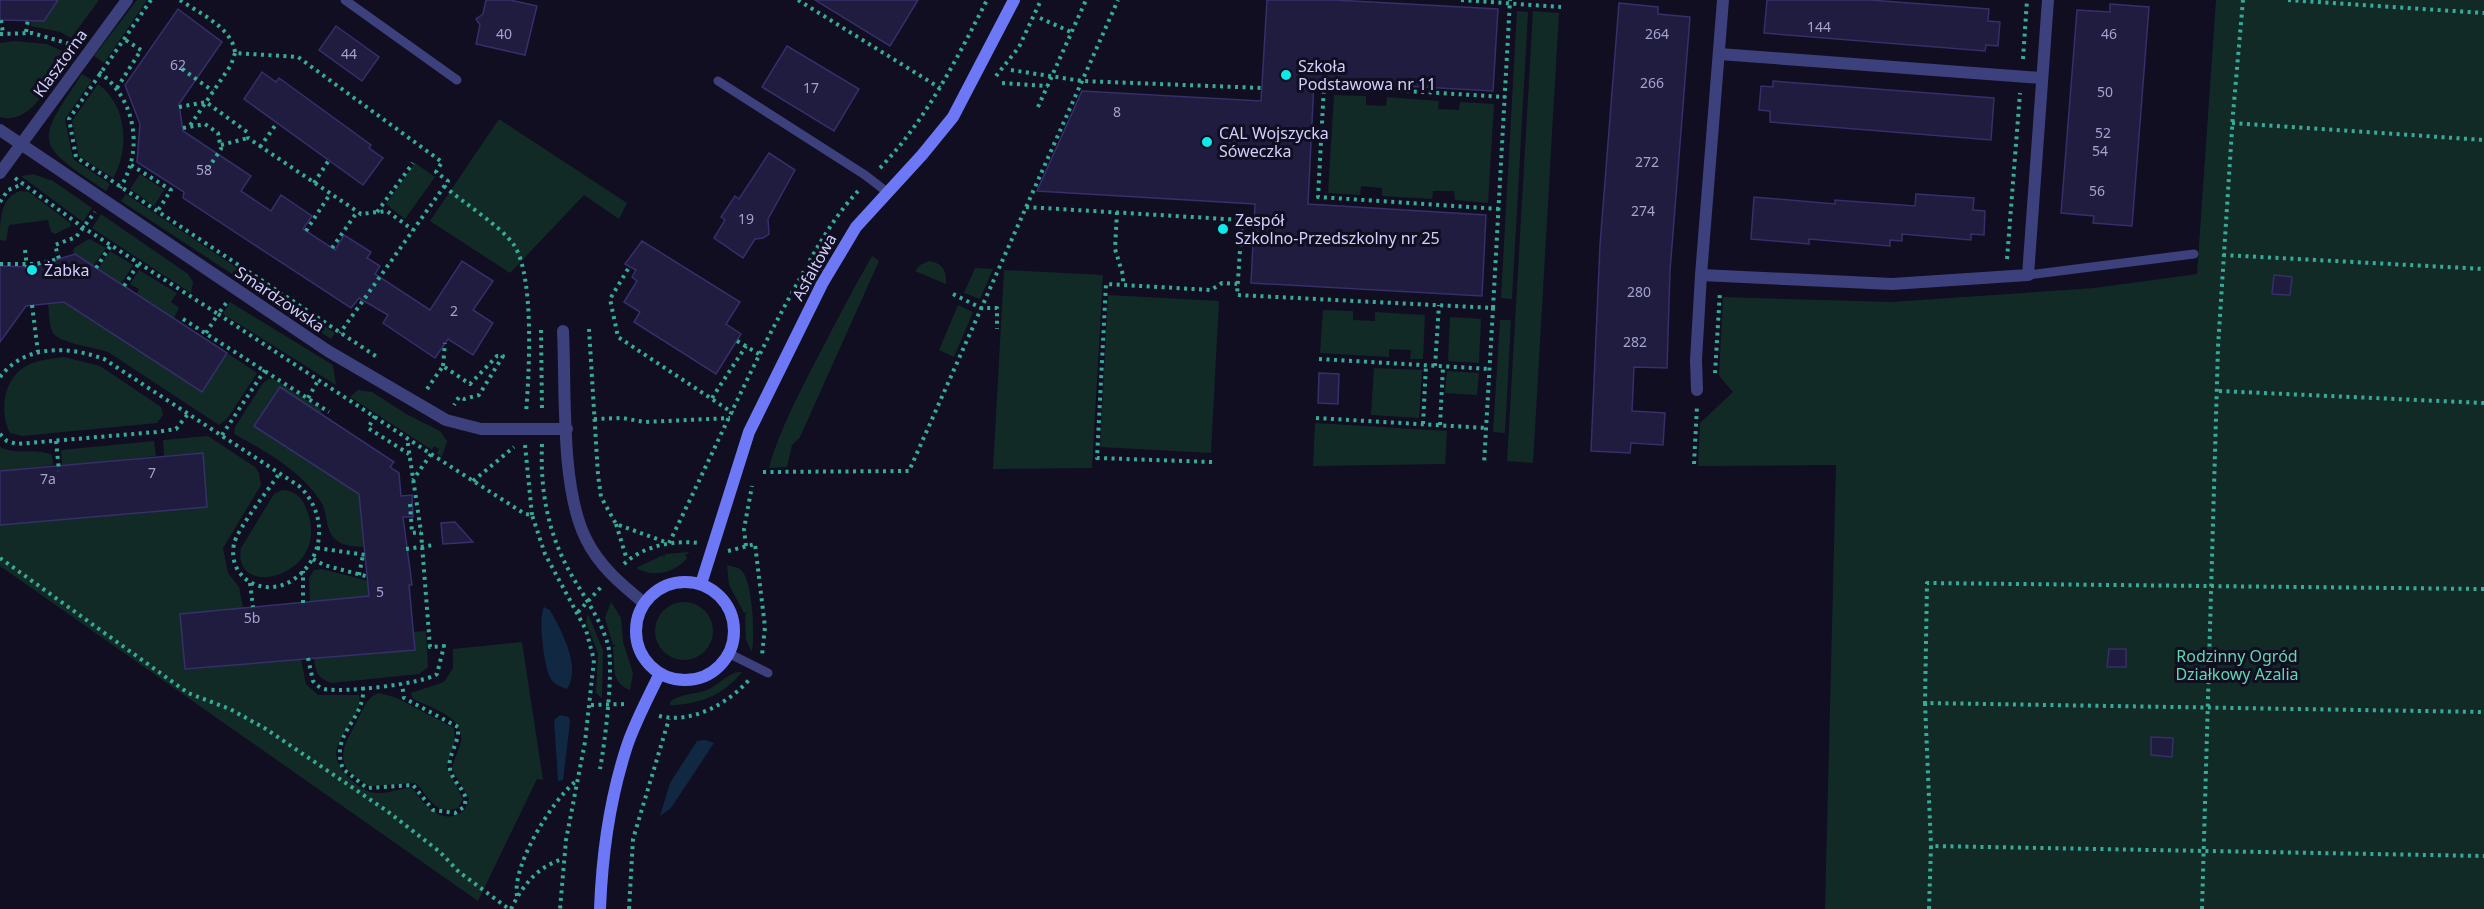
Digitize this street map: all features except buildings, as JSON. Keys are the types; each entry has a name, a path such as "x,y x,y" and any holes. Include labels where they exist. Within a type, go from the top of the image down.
{"street":[{"name":"Klasztorna","path":"2,171 126,0"},
{"name":"Asfaltowa","path":"701,584 749,432 822,284 856,227 922,155 953,117 1014,0"},
{"path":"1697,390 1696,360 1701,275 1723,0"},
{"path":"1701,275 1892,284 2028,275 2048,0"},
{"path":"1719,54 2042,78"},
{"name":"Smardzowska","path":"0,130 328,351 446,420 481,429 567,429"},
{"path":"563,331 573,503 586,539 612,575 645,603"},
{"path":"678,582 701,584 722,598 730,612 734,627 733,642 728,653 717,669 703,677 688,680 659,675 645,660 637,644 635,628 638,613 652,592 662,587 678,582"},
{"path":"600,909 606,839 627,745 659,675"}],"lane":[{"path":"345,0 457,80"},
{"path":"718,81 865,174 887,192"},
{"path":"2028,275 2194,254"},
{"path":"728,653 768,673"}],"path":[{"path":"151,0 69,119 76,157 387,363"},
{"path":"180,0 229,35 234,44 235,53 231,65 189,127"},
{"path":"798,0 940,88"},
{"path":"991,85 1019,47 1041,0"},
{"path":"1038,107 1086,0"},
{"path":"763,472 909,471 1118,0"},
{"path":"1461,0 1561,7"},
{"path":"2006,277 2027,0"},
{"path":"2202,909 2219,391 2218,347 2232,123 2243,0"},
{"path":"2288,0 2484,13"},
{"path":"1484,464 1510,2"},
{"path":"1040,18 1071,32"},
{"path":"26,32 28,19"},
{"path":"1,20 2,33 26,32 70,44 76,37"},
{"path":"117,88 141,50 124,39"},
{"path":"235,53 298,57 442,162 436,172 448,180 328,351"},
{"path":"182,69 214,91"},
{"path":"1011,70 1082,81 1262,87"},
{"path":"0,264 27,266 59,259 55,245 76,237 105,202 121,187 131,165 132,125 126,103 117,88 101,73"},
{"path":"1002,83 1048,86"},
{"path":"1499,209 1318,197 1324,87 1505,98"},
{"path":"179,107 206,102 247,132 248,138 260,147 357,212 361,214 387,212 413,230"},
{"path":"260,147 277,123"},
{"path":"2232,123 2484,140"},
{"path":"183,129 205,124 218,133 221,145 209,167"},
{"path":"221,145 248,138"},
{"path":"314,183 329,160"},
{"path":"377,212 413,163"},
{"path":"131,165 171,190 158,212"},
{"path":"2,171 84,228 473,481 525,514 532,515"},
{"path":"0,202 8,190 23,184"},
{"path":"444,186 503,234 514,245 518,254 523,269 527,308 530,381 526,414"},
{"path":"306,231 330,194"},
{"path":"1026,207 1242,220 1237,295 1493,308"},
{"path":"332,248 357,212"},
{"path":"1116,212 1115,249 1123,275 1123,285"},
{"path":"96,268 111,245"},
{"path":"25,250 27,266"},
{"path":"2223,255 2484,269"},
{"path":"124,286 139,263"},
{"path":"628,269 610,299 618,337 733,413 669,543"},
{"path":"1212,462 1097,458 1106,284 1211,290 1222,283 1237,284"},
{"path":"206,333 236,289"},
{"path":"953,294 981,308 997,308 997,329"},
{"path":"32,305 38,352"},
{"path":"1435,366 1439,305"},
{"path":"183,318 329,412"},
{"path":"589,329 594,419 602,497 616,524 622,550 627,560"},
{"path":"541,330 541,458 546,516 555,544 588,603 608,646 606,706 599,776"},
{"path":"737,341 759,354"},
{"path":"427,389 443,366 445,343"},
{"path":"712,399 746,346"},
{"path":"0,377 21,359 38,352 62,349 104,359 222,435 279,474 307,494 315,507 319,520 317,548 313,559 303,571 283,584 267,586 250,583 244,580 238,572 233,556 234,541 279,474"},
{"path":"443,366 470,384 497,356 503,356 479,395 464,399 459,396 446,420"},
{"path":"1319,359 1490,369"},
{"path":"1423,424 1426,365"},
{"path":"1440,425 1443,366"},
{"path":"222,435 265,370"},
{"path":"308,398 319,379"},
{"path":"417,382 432,392"},
{"path":"1694,464 1697,390"},
{"path":"2219,391 2484,403"},
{"path":"446,401 453,405"},
{"path":"0,434 7,441 17,444 176,429 188,414"},
{"path":"375,416 368,429 410,454"},
{"path":"594,419 622,418 645,422 730,418"},
{"path":"1316,418 1486,428"},
{"path":"308,658 309,673 319,687 327,690 429,680 437,674 442,663 444,646 430,646 421,532 407,438"},
{"path":"56,441 59,471"},
{"path":"473,481 515,446 526,443 532,515 545,554 578,612 592,645 594,660 591,705 563,859 560,909"},
{"path":"413,480 431,453"},
{"path":"746,546 744,529 753,480"},
{"path":"410,504 412,533 421,532"},
{"path":"616,524 669,543 696,542"},
{"path":"730,552 754,544"},
{"path":"406,549 434,545"},
{"path":"317,548 365,555 359,575"},
{"path":"0,558 188,693 230,710 266,729 387,811 440,852 459,872 510,909 517,896 538,871 548,863 563,859"},
{"path":"313,559 369,578"},
{"path":"303,571 303,603"},
{"path":"250,583 253,608"},
{"path":"1929,909 1931,846 1925,703 1927,583 2484,589"},
{"path":"578,612 588,603"},
{"path":"363,687 364,699 339,747 343,769 367,788 413,785 433,810 455,813 464,807 466,799 450,771 450,762 458,740 458,727 404,698 402,684"},
{"path":"1925,703 2484,712"},
{"path":"591,705 627,704"},
{"path":"629,909 633,839 669,719 658,716"},
{"path":"517,896 517,879 547,813 561,793 576,781"},
{"path":"1931,846 2484,856"}],"green space":[{"path":"58,0 99,0 71,38 60,32 31,26 31,19 44,21"},
{"path":"137,0 147,0 104,63 94,56"},
{"name":"Rodzinny Ogród Działkowy Azalia","path":"2216,0 2484,0 2484,909 1825,909 1836,465 1698,466 1700,423 1733,392 1719,376 1723,297 1891,302 2094,288 2197,274"},
{"path":"1517,11 1528,12 1512,299 1501,298"},
{"path":"1533,11 1559,13 1533,463 1507,461"},
{"path":"15,41 47,44 69,54 49,86 32,107 12,118 0,117 0,43"},
{"path":"82,74 92,80 65,119 73,159 110,184 106,191 66,162 55,152 49,141 50,130 56,115"},
{"path":"98,84 115,103 123,128 122,154 113,178 79,156 72,121"},
{"path":"1334,95 1366,96 1366,105 1386,106 1387,97 1439,101 1438,109 1459,110 1460,102 1494,104 1488,203 1455,200 1454,191 1433,191 1432,199 1382,196 1382,188 1361,186 1360,195 1328,193"},
{"path":"499,119 627,203 619,219 584,195 510,273 430,221"},
{"path":"415,163 435,177 405,219 386,204"},
{"path":"33,174 53,181 92,208 83,222 21,176"},
{"path":"140,174 164,190 154,206 130,189"},
{"path":"20,191 29,192 71,226 55,234 51,232 48,220 9,225 6,241 0,240 2,211 8,199"},
{"path":"126,194 335,333 331,339 121,201"},
{"path":"101,214 188,274 193,282 191,293 92,228"},
{"path":"89,239 106,248 93,266 73,253 74,248"},
{"path":"110,251 133,265 121,284 98,269"},
{"path":"872,256 879,261 800,437 792,445 787,467 769,468 793,406"},
{"path":"929,261 938,264 943,269 946,284 915,271 920,265"},
{"path":"975,268 993,269 980,299 964,293"},
{"path":"139,270 177,293 171,302 179,308 174,318 137,294 139,289 130,284"},
{"path":"1004,270 1103,275 1092,468 993,469"},
{"path":"1108,295 1219,301 1211,453 1100,447"},
{"path":"64,302 202,392 227,353 257,373 227,419 219,425 108,352 60,339 52,331 50,325 48,303"},
{"path":"230,302 333,365 336,385 223,314"},
{"path":"958,305 973,312 954,357 939,350"},
{"path":"1323,310 1353,311 1353,320 1375,321 1375,312 1425,315 1423,359 1410,359 1411,350 1389,349 1389,357 1320,353"},
{"path":"1450,317 1481,319 1479,363 1448,361"},
{"path":"1500,320 1511,320 1505,433 1493,432"},
{"path":"64,357 100,366 161,407 163,415 157,423 22,436 10,433 4,408 11,381 23,368 32,363"},
{"path":"1374,368 1422,370 1419,418 1371,415"},
{"path":"1447,371 1479,373 1477,395 1445,393"},
{"path":"274,379 322,410 320,413 280,387 254,426 349,488 353,483 361,497 361,521 363,521 366,547 338,542 330,531 321,502 304,481 270,455 234,434 235,427 263,383"},
{"path":"358,390 372,392 408,415 440,431 447,441 442,457 437,453 439,449 434,446 432,450 350,397"},
{"path":"1315,423 1447,431 1445,464 1313,466"},
{"path":"208,436 255,467 259,473 261,485 223,548 228,573 239,587 243,608 180,614 185,669 301,659 306,684 318,695 359,695 356,715 339,743 336,754 347,776 361,787 370,792 381,793 412,788 434,812 448,817 464,811 469,799 452,769 461,741 461,732 452,719 413,699 411,693 444,682 453,668 453,649 522,642 543,780 537,779 478,901 0,566 0,525 207,506 203,453 164,456 163,440"},
{"path":"154,441 156,456 62,466 61,450"},
{"path":"0,447 13,451 52,455 53,465 0,471"},
{"path":"282,490 297,495 306,508 311,531 307,551 296,565 281,574 265,577 251,574 242,565 241,548 274,494"},
{"path":"690,552 685,555 687,558 682,563 670,570 649,573 636,568 663,555 664,558 665,554"},
{"path":"727,565 740,569 748,584 753,622 752,652 746,640 745,616 747,612 744,613 729,585"},
{"path":"322,569 369,581 373,599 310,602 309,578 314,570"},
{"path":"611,602 621,618 623,642 633,673 630,690 619,683 616,678 613,647 617,645 613,645 605,618"},
{"path":"684,602 700,607 708,615 713,631 708,647 700,655 684,660 668,655 660,647 655,631 660,615 668,607"},
{"path":"588,614 603,650 602,698 596,693 598,653 586,622"},
{"path":"426,631 428,667 419,674 332,683 320,677 316,671 314,658 415,650 413,632"},
{"path":"742,672 719,693 700,701 670,705 670,702 679,697 707,690 728,676"},
{"path":"379,693 397,698 454,728 455,739 447,767 463,799 458,808 450,810 438,807 416,783 369,786 348,770 343,755 348,738 367,702"}],"water":[{"path":"544,607 550,610 568,649 572,670 567,689 554,682 548,673 542,632"},
{"path":"560,715 569,717 570,722 563,780 558,781 554,720"},
{"path":"705,740 714,743 671,808 660,816 670,783 697,741"}],"place":[{"name":"Szkoła Podstawowa nr 11","path":"1286,75"},
{"name":"CAL Wojszycka Sóweczka","path":"1207,142"},
{"name":"Zespół Szkolno-Przedszkolny nr 25","path":"1223,229"},
{"name":"Żabka","path":"32,270"}]}
